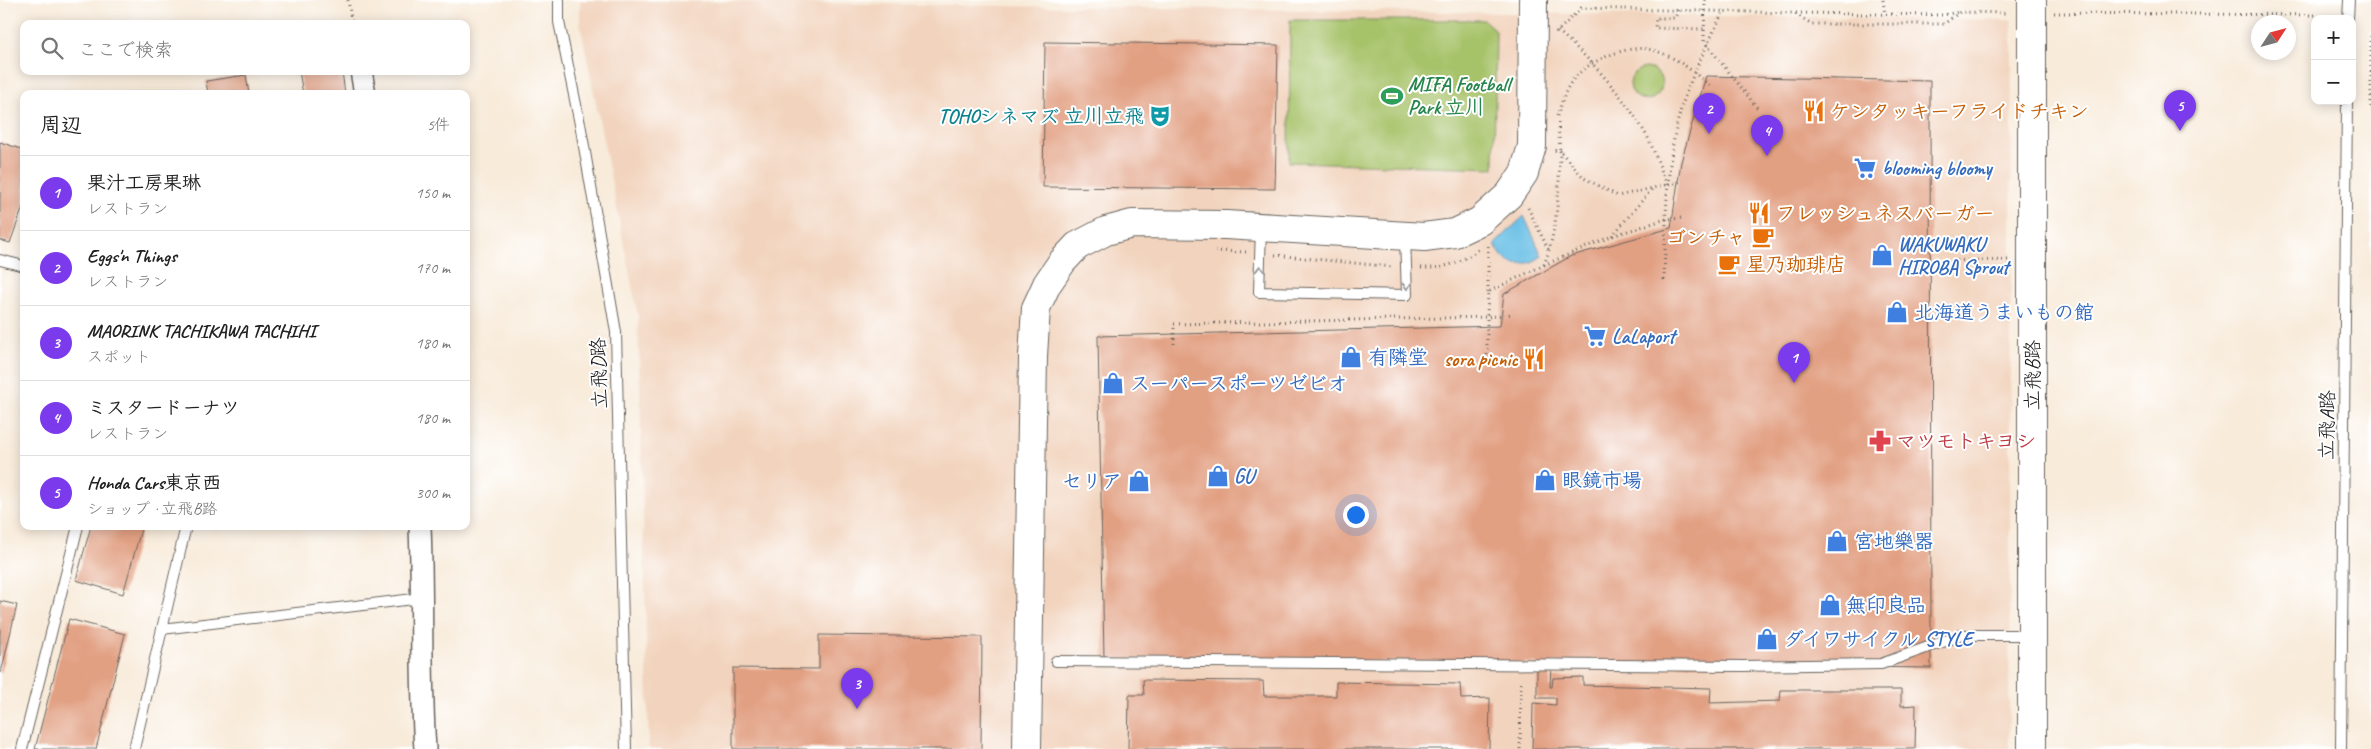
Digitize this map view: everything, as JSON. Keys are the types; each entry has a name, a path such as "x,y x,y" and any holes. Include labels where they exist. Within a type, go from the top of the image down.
{"street":[{"path":"1027,749 1033,356 1036,308 1047,284 1062,262 1077,246 1106,230 1132,224 1261,227 1424,237 1455,233 1480,221 1509,195 1524,173 1532,146 1533,0"},
{"name":"立飛B路","path":"2032,0 2032,749"},
{"path":"362,75 364,90"},
{"path":"420,530 422,706 425,749"}],"lane":[{"name":"立飛D路","path":"558,0 559,22 581,129 616,332 626,749"},
{"path":"2348,15 2349,0"},
{"name":"立飛A路","path":"2341,749 2347,105"},
{"path":"1261,227 1259,292 1407,295 1405,237"},
{"path":"0,260 20,265"},
{"path":"22,749 77,530"},
{"path":"134,749 185,530"},
{"path":"162,629 422,598"},
{"path":"1056,660 1732,666 1881,664 1962,635 2032,635"}],"path":[{"path":"348,0 351,20"},
{"path":"1705,0 1704,41 1759,110"},
{"path":"1883,0 1885,14"},
{"path":"1678,10 1675,18 1656,18 1655,28 1704,29"},
{"path":"1664,280 1667,186 1677,122 1695,73 1724,10"},
{"path":"1794,13 1943,15 1960,12"},
{"path":"1558,31 1592,63 1648,138 1667,186"},
{"path":"2371,36 2371,109"},
{"path":"1544,265 1549,252 1558,203 1560,151 1557,116 1570,82 1592,63 1618,51 1647,49 1671,57 1695,73 1711,87"},
{"path":"1545,148 1560,151 1584,178 1618,196 1683,181"},
{"path":"1612,236 1652,189"},
{"path":"1526,205 1549,252"},
{"path":"1488,292 1544,265 1612,236 1666,219 1682,218"},
{"path":"1487,360 1488,243"},
{"path":"1922,261 2015,260"},
{"path":"1174,344 1174,324 1487,317 1512,314"},
{"path":"1520,749 1521,678"}],"shaded area":[{"path":"580,0 2012,20 2009,749 649,749 638,316 580,23"}],"green space":[{"name":"MIFA Football Park 立川","path":"1290,20 1484,20 1496,31 1494,168 1289,162"},
{"path":"1646,68 1652,69 1657,73 1661,78 1661,90 1657,95 1652,99 1646,100 1640,99 1635,95 1631,90 1630,84 1631,78 1635,73 1640,69"}],"water":[{"path":"1524,216 1542,256 1528,263 1515,264 1504,258 1495,244"}],"building":[{"name":"TOHOシネマズ 立川立飛","path":"1045,42 1278,45 1275,189 1043,187"},
{"path":"246,75 248,90 207,90 206,81"},
{"path":"300,75 343,75 344,90 302,90"},
{"path":"1706,76 1930,81 1931,668 1551,663 1550,687 1552,687 1553,678 1583,677 1583,685 1711,688 1710,703 1780,701 1781,690 1901,690 1901,706 1916,705 1915,749 1532,749 1533,703 1556,705 1556,698 1537,698 1537,663 1104,658 1098,336 1500,326 1504,294 1571,256 1671,228 1681,162"},
{"path":"0,142 20,149 20,215 10,243 0,240"},
{"path":"90,530 141,530 123,594 76,580"},
{"path":"0,601 17,605 1,673 0,673"},
{"path":"69,619 125,634 96,749 35,749"},
{"path":"819,635 982,637 981,749 733,749 733,668 819,669"},
{"path":"1143,680 1263,681 1264,696 1336,696 1336,682 1460,684 1461,699 1490,698 1489,749 1128,749 1129,695 1144,695"}],"place":[{"name":"MIFA Football Park 立川","path":"1392,96"},
{"name":"ケンタッキーフライドチキン","path":"1814,111"},
{"name":"TOHOシネマズ 立川立飛","path":"1160,116"},
{"name":"Honda Cars東京西","path":"2180,131"},
{"name":"Eggs'n Things","path":"1709,134"},
{"name":"ミスタードーナツ","path":"1767,156"},
{"name":"blooming bloomy","path":"1865,168"},
{"name":"フレッシュネスバーガー","path":"1759,213"},
{"name":"ゴンチャ","path":"1763,237"},
{"name":"WAKUWAKU HIROBA Sprout","path":"1882,255"},
{"name":"星乃珈琲店","path":"1729,264"},
{"name":"北海道うまいもの館","path":"1897,312"},
{"name":"LaLaport","path":"1595,336"},
{"name":"有隣堂","path":"1351,357"},
{"name":"sora picnic","path":"1534,359"},
{"name":"スーパースポーツゼビオ","path":"1113,383"},
{"name":"果汁工房果琳","path":"1794,383"},
{"name":"マツモトキヨシ","path":"1880,441"},
{"name":"GU","path":"1218,476"},
{"name":"眼鏡市場","path":"1545,480"},
{"name":"セリア","path":"1139,481"},
{"name":"宮地樂器","path":"1837,541"},
{"name":"無印良品","path":"1830,605"},
{"name":"ダイワサイクル STYLE","path":"1767,639"},
{"name":"MAORINK TACHIKAWA TACHIHI","path":"857,709"}]}
